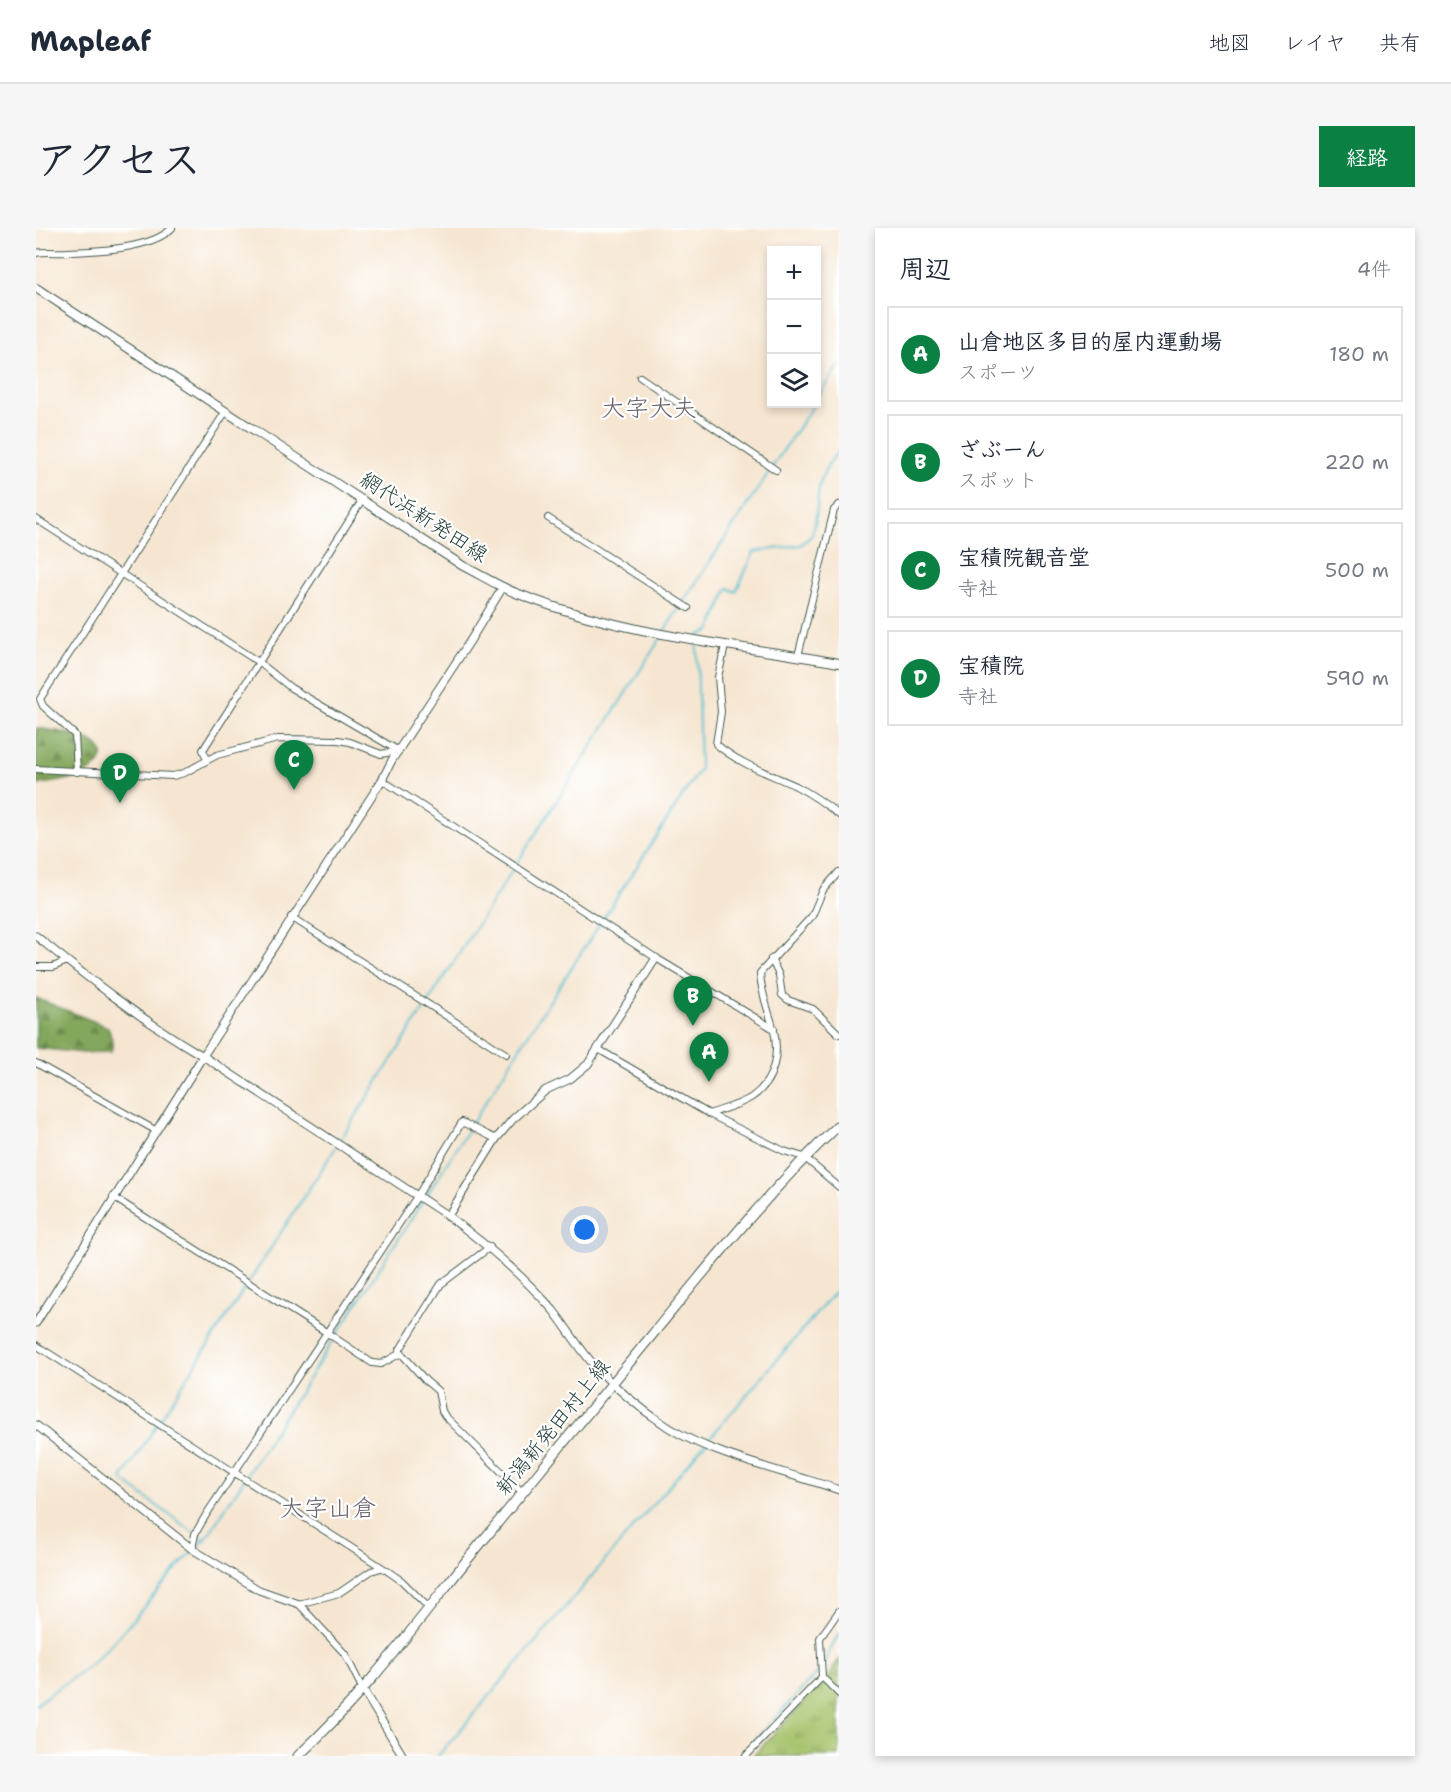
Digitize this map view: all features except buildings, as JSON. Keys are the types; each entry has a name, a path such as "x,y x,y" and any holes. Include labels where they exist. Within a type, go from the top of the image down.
{"main road":[{"name":"網代浜新発田線","path":"36,288 464,566 503,587 540,602 649,632 839,663"},
{"name":"新潟新発田村上線","path":"298,1756 363,1690 752,1213 804,1157 839,1125"}],"street":[{"path":"36,253 129,246 158,238 172,228"},
{"path":"640,377 776,470"},
{"path":"76,772 75,735 43,706 38,698 226,411"},
{"path":"207,759 203,750 363,499"},
{"path":"798,656 834,510 839,505"},
{"path":"548,518 688,608"},
{"path":"36,519 260,663 291,688 399,751"},
{"path":"36,1323 155,1130 291,917 382,780 503,587"},
{"path":"725,646 718,677 721,712 716,744 736,759 797,787 825,803 839,815"},
{"path":"36,769 173,776 184,773 207,759 237,749 278,740 338,740 350,742 381,754 399,751"},
{"path":"382,780 656,958 774,1029"},
{"path":"709,1114 745,1101 768,1081 774,1069 776,1055 774,1029 763,996 760,973 812,916 823,890 839,872"},
{"path":"291,917 507,1054"},
{"path":"36,936 98,986 169,1036 418,1195 490,1247 554,1311 595,1365 612,1383 666,1425 689,1439 839,1490"},
{"path":"448,1216 496,1139 513,1119 537,1096 582,1070 656,958"},
{"path":"771,959 779,975 782,995 788,1000 813,1009 839,1034"},
{"path":"36,967 53,967 67,961"},
{"path":"598,1049 709,1114 784,1151 804,1157 839,1187"},
{"path":"36,1063 155,1130"},
{"path":"192,1549 195,1534 418,1195 462,1122 496,1139"},
{"path":"113,1197 377,1365 401,1353"},
{"path":"490,1247 441,1284 399,1351 438,1391 445,1416 523,1493"},
{"path":"36,1344 402,1581 429,1608"},
{"path":"36,1425 192,1549 259,1590 299,1604 345,1654 363,1690 403,1756"},
{"path":"299,1604 339,1593 371,1571 381,1568"},
{"path":"839,1611 820,1638 822,1677 839,1694"},
{"path":"746,1756 822,1677"}],"green space":[{"path":"36,728 67,733 90,741 99,747 102,754 100,762 92,770 76,777 36,785"},
{"path":"36,998 108,1027 113,1043 111,1052 84,1053 36,1048"},
{"path":"839,1659 839,1756 753,1756 830,1674"}],"waterway":[{"path":"821,392 839,365"},
{"path":"664,631 811,408"},
{"path":"699,635 710,631 728,588 736,592 754,552 801,545 812,535 820,483 830,462 839,451"},
{"path":"339,1142 662,636"},
{"path":"425,1198 700,769 697,647"},
{"path":"193,1532 123,1481 123,1477 336,1147"},
{"path":"36,1705 85,1669 107,1649 205,1540 422,1202"},
{"path":"438,1756 839,1287"},
{"path":"198,1535 205,1540"},
{"path":"823,1665 839,1633"},
{"path":"740,1756 820,1670"}],"place":[{"name":"宝積院観音堂","path":"294,790"},
{"name":"宝積院","path":"120,803"},
{"name":"ざぶーん","path":"693,1026"},
{"name":"山倉地区多目的屋内運動場","path":"709,1082"}],"district":[{"name":"大字大夫","path":"649,408"},
{"name":"大字山倉","path":"328,1508"}]}
